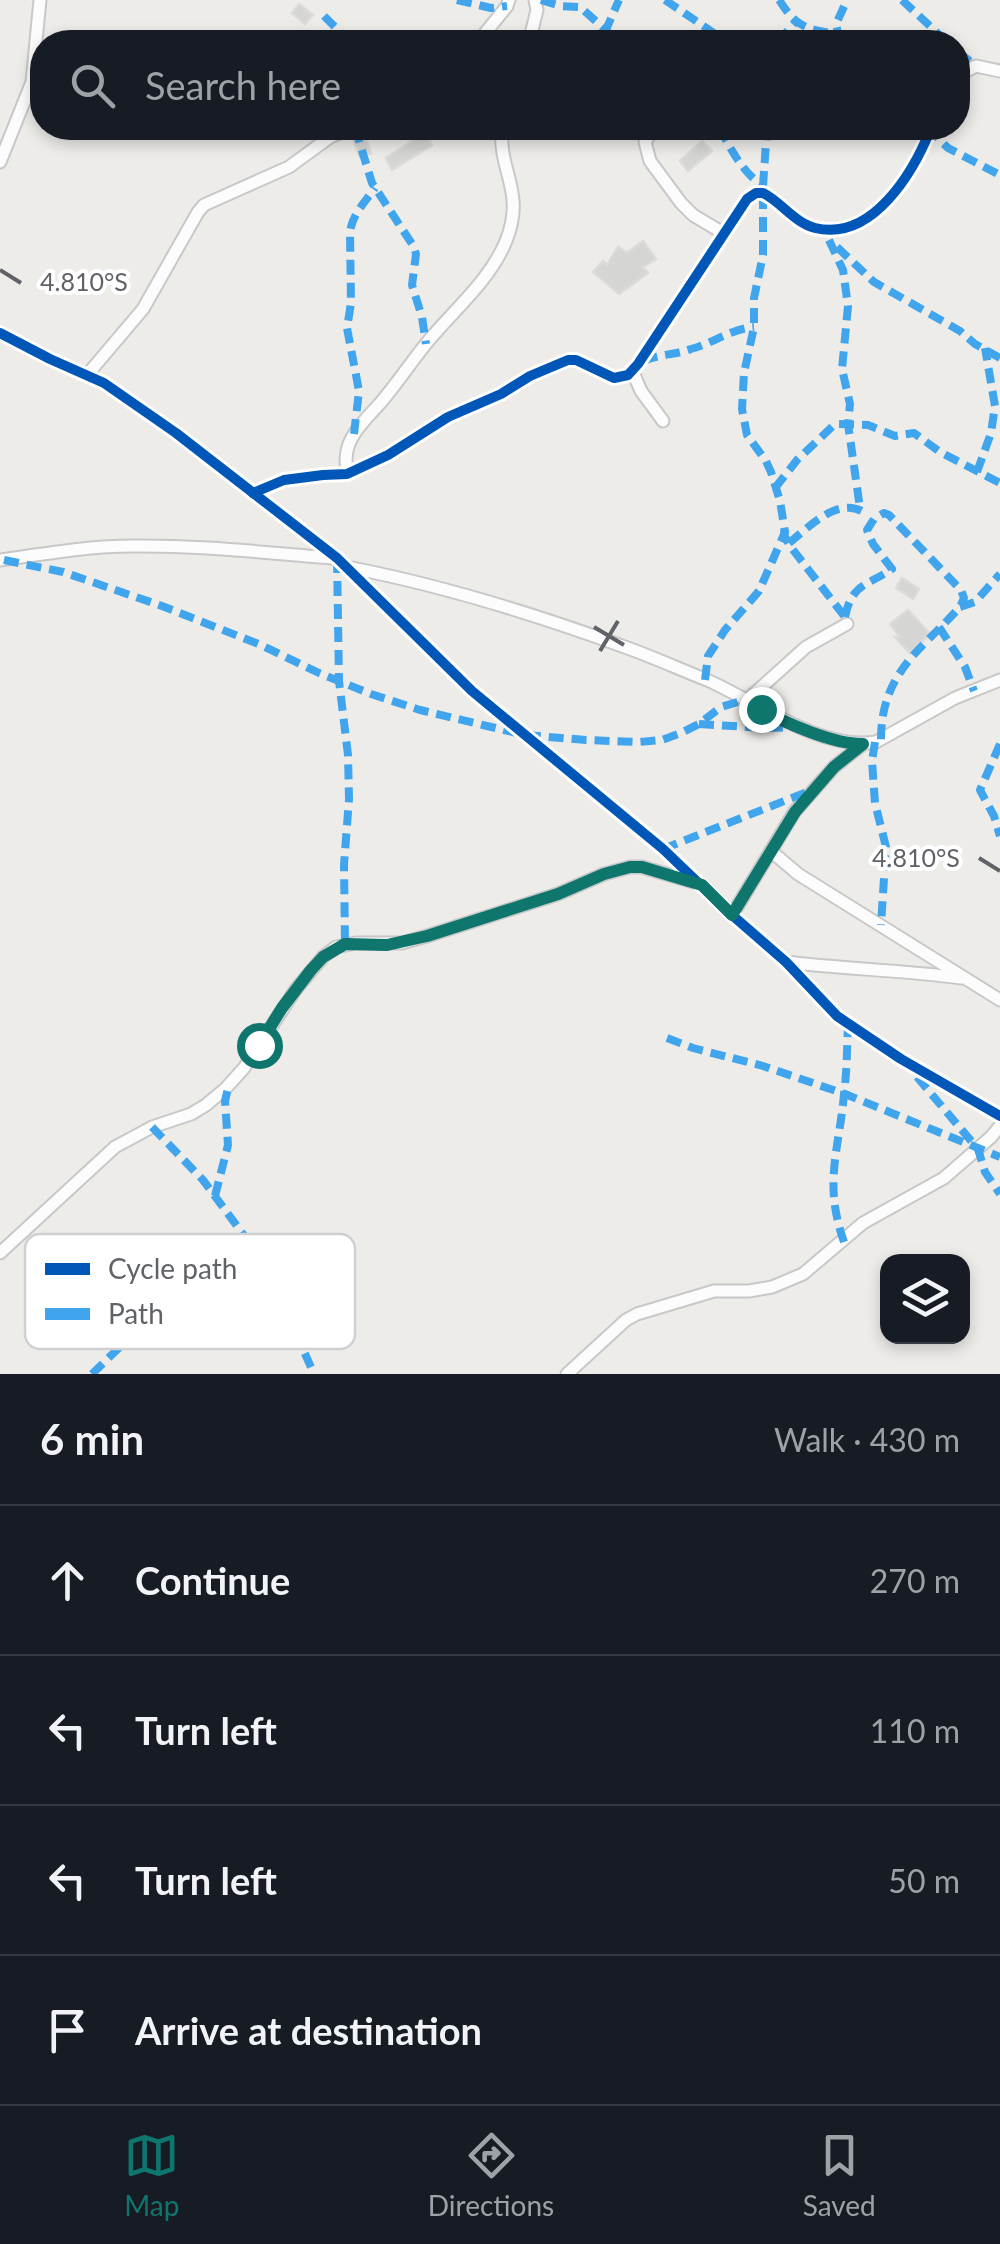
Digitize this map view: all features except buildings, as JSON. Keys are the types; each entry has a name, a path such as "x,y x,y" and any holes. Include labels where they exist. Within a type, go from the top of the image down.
{"street":[{"path":"37,30 40,0"},
{"path":"488,30 508,0"},
{"path":"532,30 535,0"},
{"path":"970,69 997,67"},
{"path":"0,162 30,87"},
{"path":"87,375 143,309 204,205 289,168 327,140"},
{"path":"347,474 345,456 354,434 428,341 464,303 504,245 514,192 501,140"},
{"path":"646,140 646,155 686,209 723,233"},
{"path":"253,492 284,480 347,474 448,417 568,360 621,378 632,370 746,200 756,194 770,197 814,228 856,224 896,192 916,164 926,140"},
{"path":"0,333 104,383 338,558 472,691 663,849 786,962 837,1016 901,1059 1000,1116"},
{"path":"632,370 664,421"},
{"path":"0,560 131,546 338,558"},
{"path":"349,568 422,582 586,634 662,661 771,715 843,742 863,744 886,738 955,698 1000,680"},
{"path":"746,701 806,647 847,624"},
{"path":"732,915 795,812 834,767 863,744"},
{"path":"771,851 798,874 1000,1000"},
{"path":"0,1254 116,1147 139,1132 190,1114 225,1089 244,1068 296,989 323,957 336,948 356,943 402,943 630,867 702,885"},
{"path":"786,962 967,979"},
{"path":"568,1374 637,1314 714,1291 772,1287 803,1274 863,1223 944,1178 1000,1126"}],"marked path":[{"path":"457,0 491,8 507,6"},
{"path":"541,0 580,7 606,30"},
{"path":"606,30 619,0"},
{"path":"665,0 709,30"},
{"path":"779,0 791,16 815,30"},
{"path":"837,30 836,24 847,0"},
{"path":"902,0 934,30"},
{"path":"324,16 338,30"},
{"path":"788,30 796,21"},
{"path":"970,61 976,66"},
{"path":"359,140 372,183 414,247 412,285 426,344"},
{"path":"726,140 743,167 763,186"},
{"path":"705,680 708,656 759,591 785,532 771,472 747,435 742,409 744,373 754,327 754,298 763,255 766,140"},
{"path":"940,140 1000,175"},
{"path":"354,434 359,391 347,328 351,303 350,232 356,214 375,188"},
{"path":"829,240 843,270 848,306 842,369 850,404 848,424 860,508"},
{"path":"837,247 874,282 1000,358"},
{"path":"643,361 754,327"},
{"path":"977,472 991,433 995,406 985,348"},
{"path":"775,488 797,460 835,424 868,425 895,436 914,433 940,452 1000,483"},
{"path":"789,543 835,510 855,508 865,513"},
{"path":"845,617 856,591 892,569 867,530 884,513 961,590 964,598 895,680 883,717 881,740"},
{"path":"784,529 790,546 847,623"},
{"path":"337,558 339,681 349,799 344,865 345,945"},
{"path":"4,560 63,572 162,606 371,694 525,735 662,740 699,724 721,707 744,700"},
{"path":"960,607 975,602 1000,574"},
{"path":"939,627 965,667 974,691"},
{"path":"699,724 799,727"},
{"path":"875,742 875,803 886,847 881,925"},
{"path":"1000,744 980,790 1000,836"},
{"path":"663,849 812,790"},
{"path":"844,1242 833,1184 848,1023"},
{"path":"667,1038 845,1094 1000,1157"},
{"path":"917,1077 978,1149 985,1172 1000,1194"},
{"path":"215,1196 228,1145 225,1101 229,1084"},
{"path":"152,1127 203,1180 243,1234"},
{"path":"92,1374 118,1349"},
{"path":"303,1349 314,1374"}],"cycle path":[{"path":"253,493 284,480 347,474 388,455 448,417 568,360 614,378 628,375 747,199 763,193 815,228 836,229 855,224 888,199 914,164 925,140"},
{"path":"0,333 104,383 176,433 337,558 472,691 663,849 786,962 837,1016 901,1059 1000,1116"}],"route":[{"path":"259,1045 311,970 323,957 345,944 402,943 630,867 702,885 732,915 795,812 834,767 863,744 843,742 761,709"}]}
